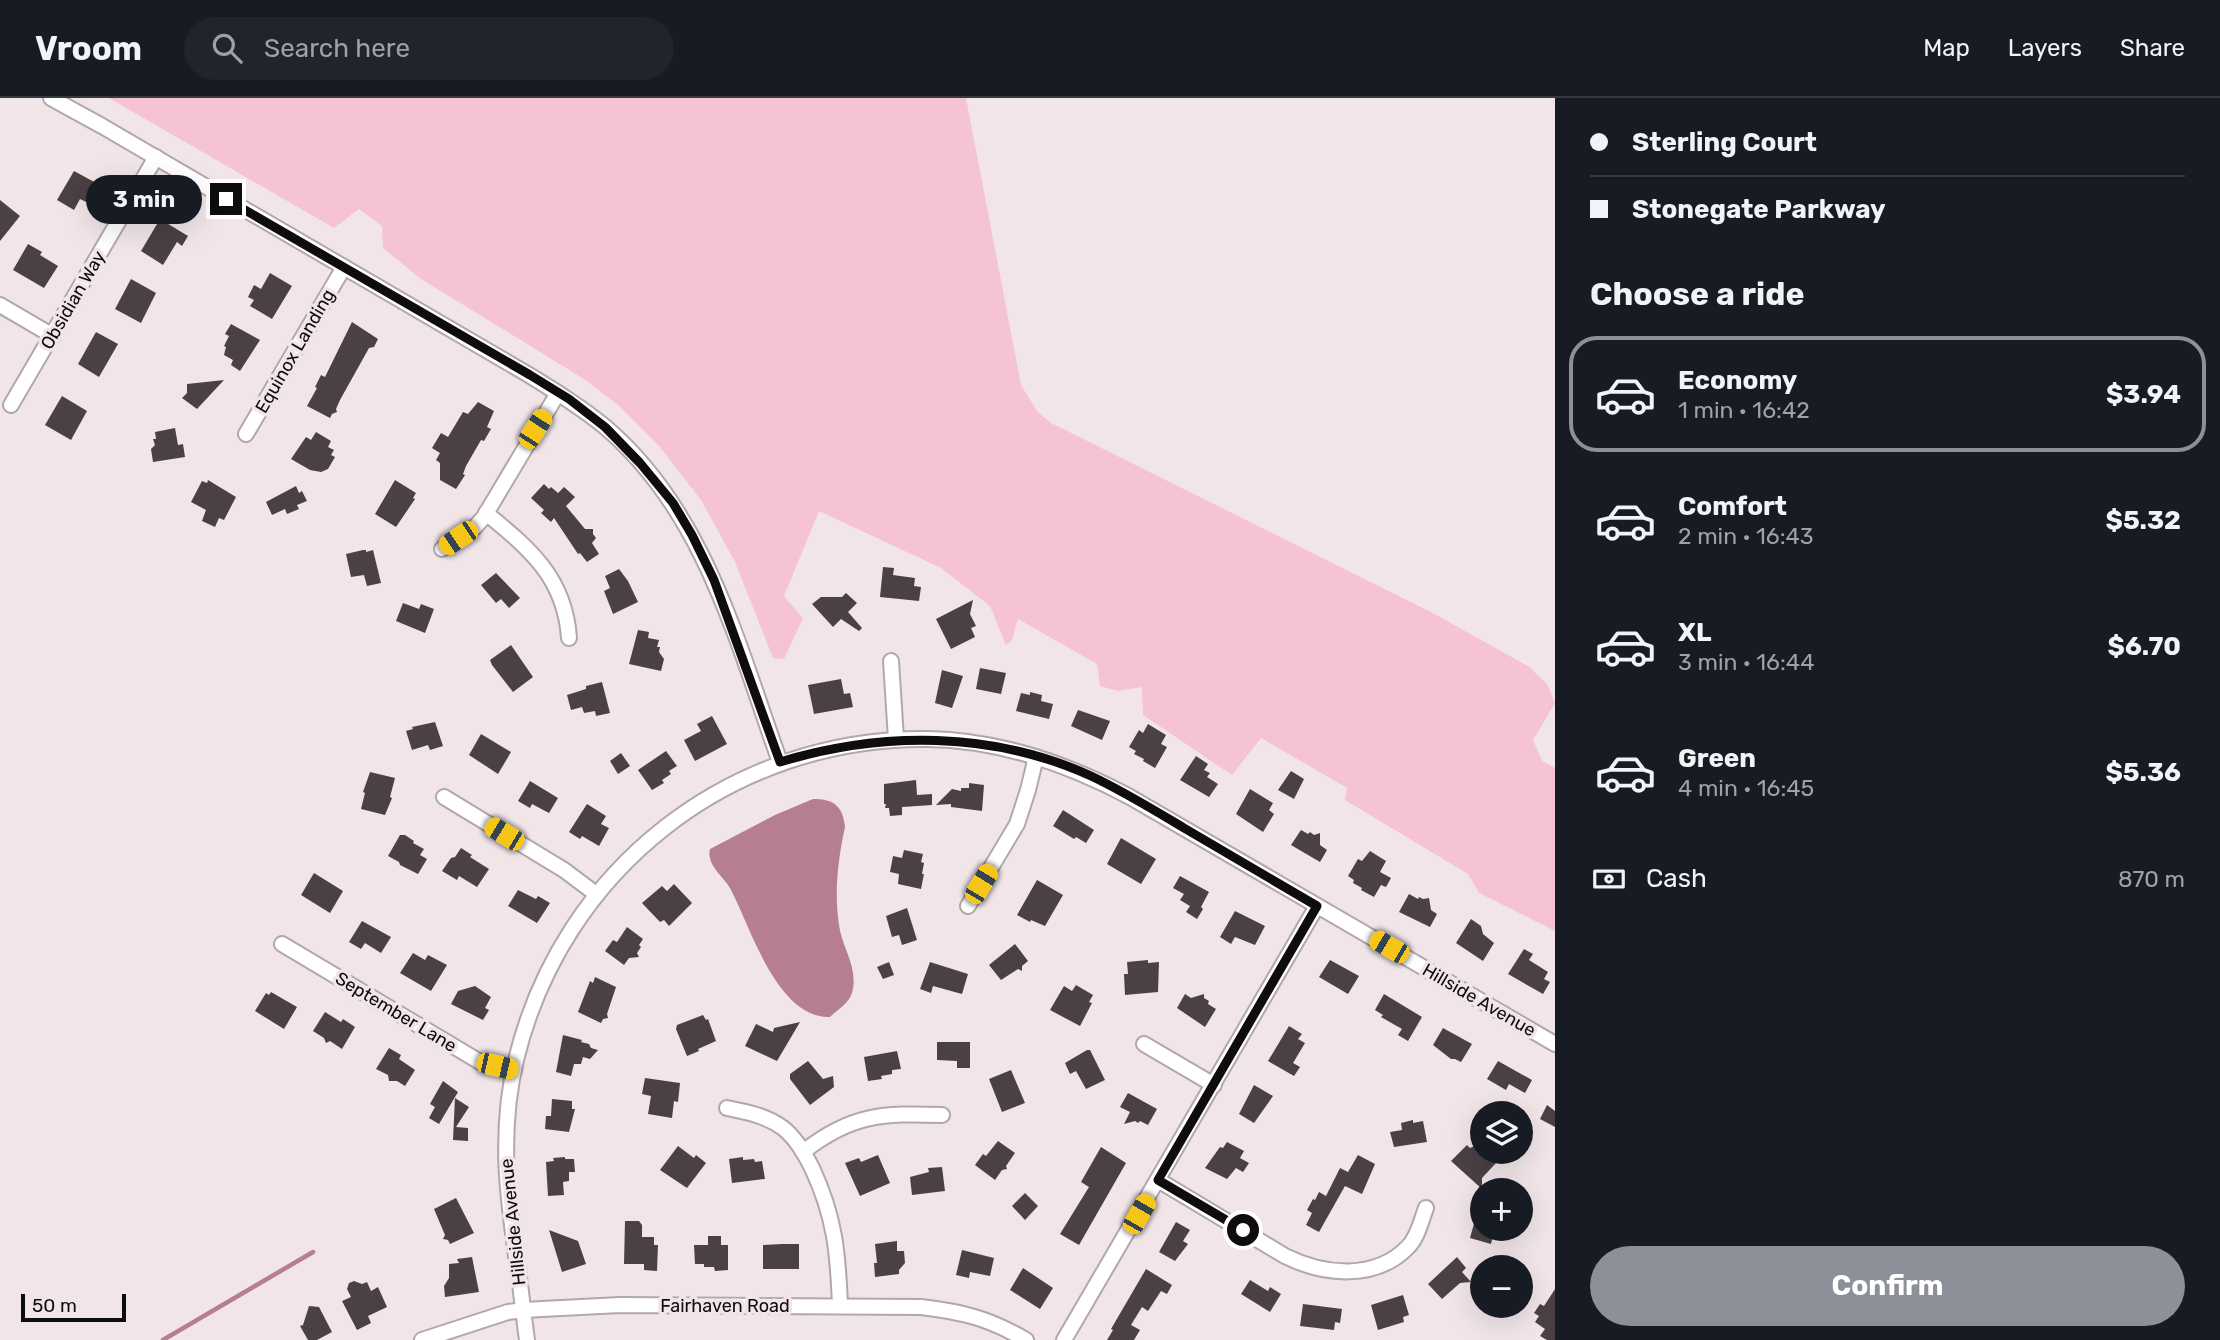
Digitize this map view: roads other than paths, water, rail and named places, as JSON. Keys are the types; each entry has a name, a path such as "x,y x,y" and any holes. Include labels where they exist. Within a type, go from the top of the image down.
{"street":[{"path":"51,98 558,393 614,435 665,493 687,525 714,580 780,762"},
{"name":"Obsidian Way","path":"11,405 156,157"},
{"name":"Equinox Landing","path":"246,434 344,267"},
{"path":"0,305 53,336"},
{"path":"442,549 474,528 486,513 558,393"},
{"path":"486,513 530,551 553,579 567,616 569,638"},
{"path":"891,661 896,739"},
{"name":"Hillside Avenue","path":"527,1340 505,1177 508,1100 514,1070 538,991 571,930 596,894 632,855 695,806 780,762 860,744 896,739 930,739 984,744 1060,764 1101,781 1555,1044"},
{"path":"968,906 1017,824 1036,757"},
{"path":"444,797 564,870 596,894"},
{"path":"1064,1340 1317,906"},
{"name":"September Lane","path":"282,944 480,1062 514,1070"},
{"path":"1144,1044 1213,1085"},
{"path":"727,1108 758,1115 778,1125 790,1134 803,1152 822,1190 832,1222 840,1306"},
{"path":"803,1152 828,1135 863,1119 896,1114 942,1115"},
{"path":"1158,1180 1285,1256 1329,1271 1353,1272 1374,1268 1396,1257 1409,1247 1426,1208"},
{"name":"Fairhaven Road","path":"422,1340 508,1312 620,1306 920,1307 963,1312 994,1322 1026,1340"}],"waterway":[{"path":"163,1340 313,1252"}]}
